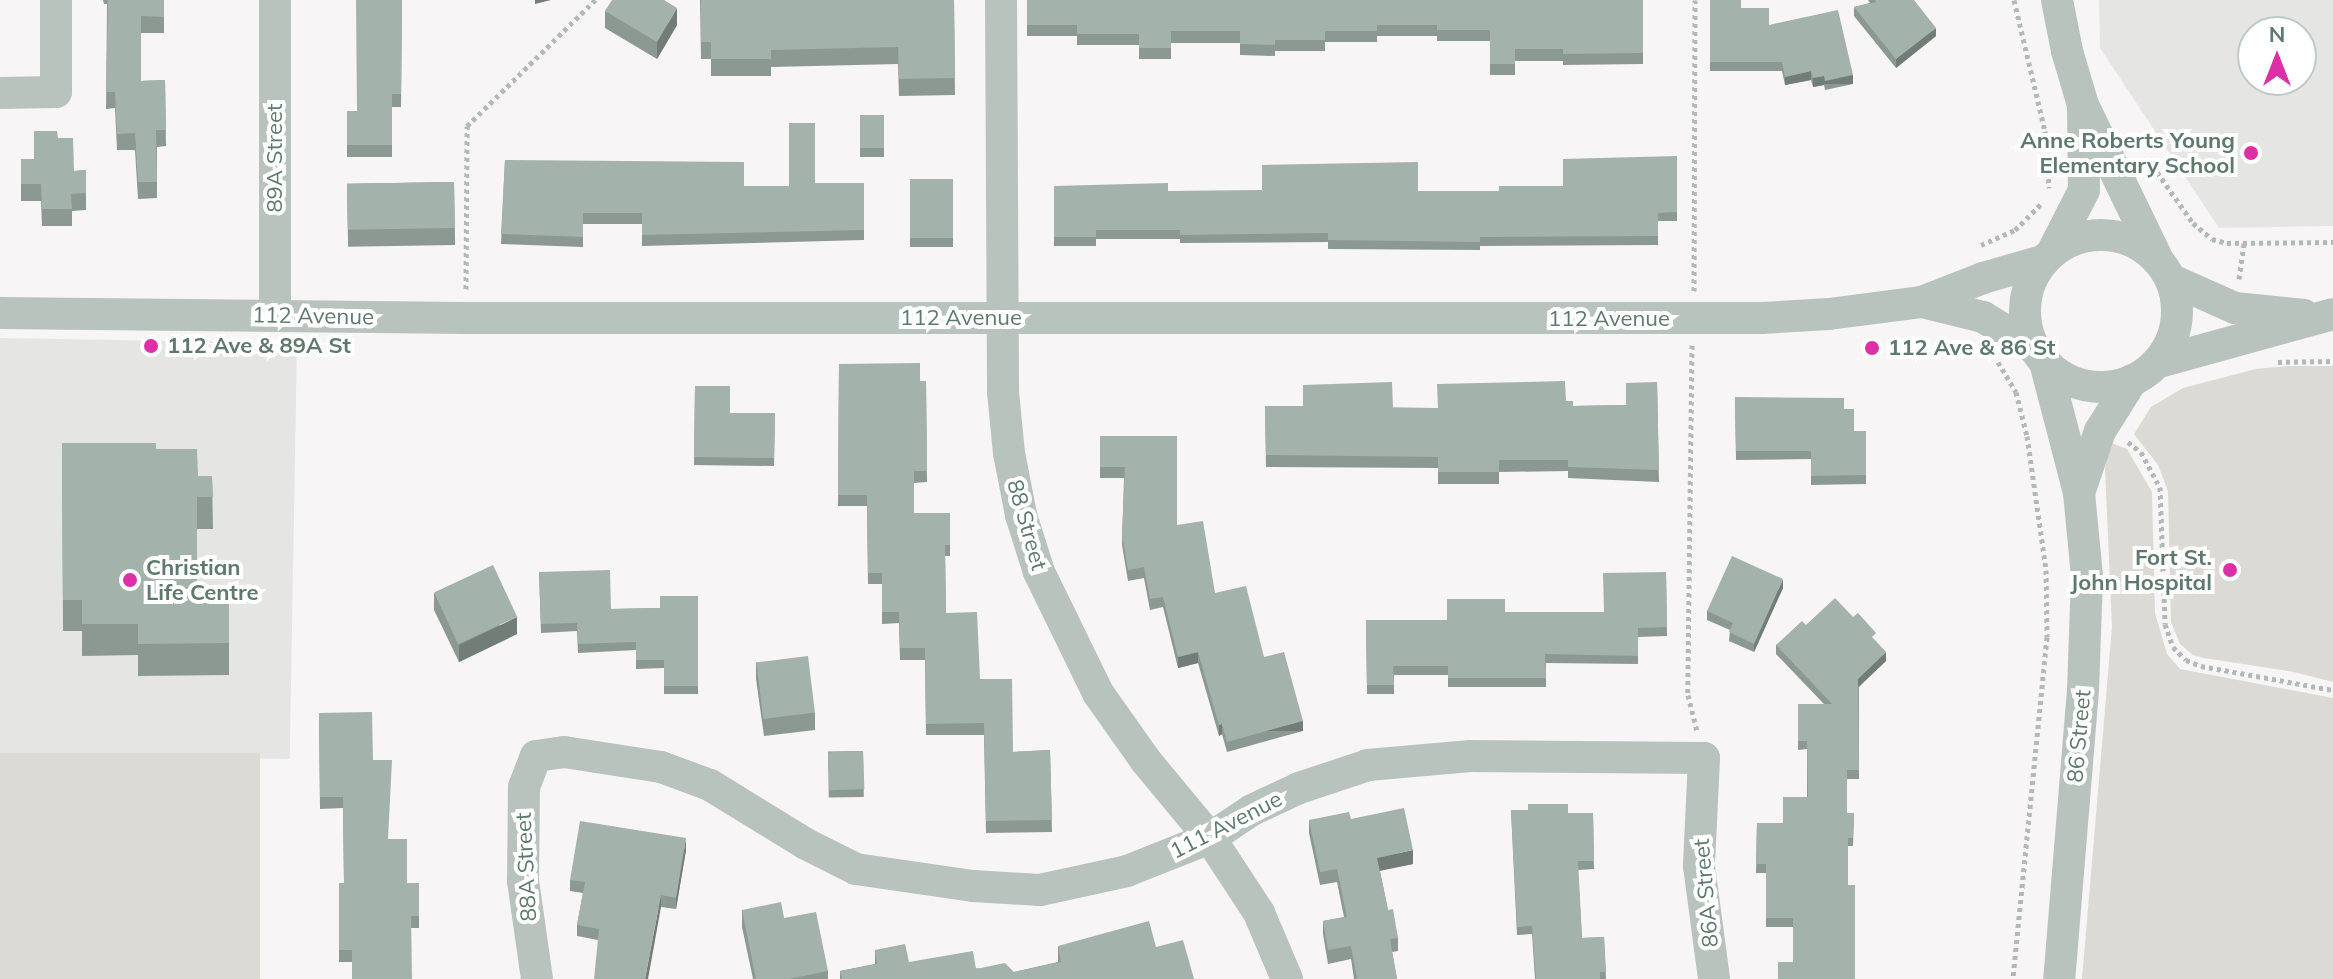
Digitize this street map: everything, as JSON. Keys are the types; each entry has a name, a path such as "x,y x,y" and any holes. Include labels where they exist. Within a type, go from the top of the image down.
{"street":[{"path":"0,93 56,92 56,0"},
{"name":"89A Street","path":"275,0 275,316"},
{"name":"88 Street","path":"1001,0 1002,319 1009,453 1021,515 1039,572 1098,693 1146,761 1210,838 1259,913 1287,979"},
{"path":"2057,0 2067,51 2083,105 2164,268 2176,319 2171,340 2159,362"},
{"path":"2083,105 2084,190 2030,282 2026,302 2040,357 2063,381 2108,387 2132,380 2159,362 2326,315"},
{"path":"2048,255 2079,239 2105,236 2130,240 2164,268 2235,308 2326,315"},
{"name":"112 Avenue","path":"0,313 466,318 1762,318 1829,314 1922,302 2048,255"},
{"name":"112 Avenue","path":"1922,302 1983,317 2040,357"},
{"name":"86 Street","path":"2040,357 2079,493 2087,576 2087,629 2059,979"},
{"name":"86 Street","path":"2079,493 2100,431 2132,380"},
{"name":"111 Avenue","path":"536,756 564,752 595,754 661,767 710,785 806,844 856,869 912,879 1040,890 1127,871 1210,838 1252,810 1299,788 1368,765 1471,756 1704,758"},
{"name":"88A Street","path":"536,756 524,787 522,822 523,881 537,979"},
{"name":"86A Street","path":"1704,758 1699,866 1714,979"}],"path":[{"path":"466,318 467,126 595,0"},
{"path":"1693,294 1695,0"},
{"path":"1977,254 1976,247 2015,230 2032,215 2045,199 2051,184 2045,131 2014,0"},
{"path":"2135,180 2157,172 2193,223 2212,239 2333,242"},
{"path":"2237,293 2244,242"},
{"path":"1692,347 1688,695 1704,758"},
{"path":"1995,358 2016,392 2020,407 2037,492 2046,570 2047,637 2013,979"},
{"path":"2269,363 2333,361"},
{"path":"2128,432 2125,439 2141,452 2160,487 2165,624 2173,647 2186,660 2201,666 2333,690"}],"shaded area":[{"name":"Anne Roberts Young Elementary School","path":"2099,0 2333,0 2333,226 2219,228 2100,48"},
{"path":"0,338 297,343 290,759 0,754"},
{"path":"2333,366 2333,682 2294,672 2204,658 2193,655 2180,644 2171,622 2168,491 2158,465 2134,434 2151,407 2183,388 2256,369"},
{"path":"2111,443 2127,449 2152,492 2155,613 2167,654 2180,669 2333,698 2333,979 2082,979 2112,627 2105,468"},
{"path":"0,753 260,753 260,979 0,979"}],"building":[{"path":"108,0 164,0 164,17 141,16 141,81 165,80 166,130 156,130 157,182 138,182 135,133 117,134 115,92 106,92"},
{"path":"356,0 402,0 401,94 392,94 392,145 347,145 347,111 357,111"},
{"path":"612,0 664,0 677,8 657,42 605,11"},
{"path":"701,0 954,0 955,78 899,79 898,47 771,50 771,59 711,59 711,42 701,42"},
{"path":"1027,0 1643,0 1643,53 1563,54 1563,49 1515,49 1515,64 1490,64 1490,30 1437,30 1437,25 1377,25 1377,31 1325,31 1325,40 1275,40 1275,45 1240,44 1240,31 1171,31 1171,48 1139,48 1139,34 1077,34 1077,25 1027,25"},
{"path":"1710,0 1741,0 1741,8 1769,8 1769,25 1838,10 1853,75 1825,81 1824,76 1813,78 1811,71 1785,77 1782,62 1710,62"},
{"path":"1875,0 1914,0 1936,28 1896,59 1854,7"},
{"path":"860,115 884,115 884,148 860,148"},
{"path":"789,123 815,123 815,183 864,183 864,230 642,235 642,213 583,213 583,237 501,234 505,160 744,162 744,186 789,186"},
{"path":"34,131 57,131 58,138 73,138 74,171 86,170 86,193 71,194 72,209 42,209 41,184 21,184 21,159 34,159"},
{"path":"1677,156 1677,212 1658,213 1658,236 1480,237 1480,242 1328,240 1328,233 1180,235 1180,230 1096,230 1096,237 1054,237 1054,186 1168,183 1168,191 1262,190 1262,165 1418,162 1418,191 1499,191 1499,186 1563,186 1563,159"},
{"path":"910,179 953,179 953,238 910,238"},
{"path":"454,182 455,228 348,230 347,184"},
{"path":"920,363 920,381 926,381 927,471 914,471 914,513 950,513 950,545 945,545 946,613 977,612 980,679 1012,679 1013,752 1050,750 1052,820 986,821 984,723 926,724 925,648 900,648 899,612 882,612 882,573 868,573 867,495 838,495 839,364"},
{"path":"1565,381 1566,401 1573,401 1573,406 1626,405 1626,383 1657,382 1659,470 1568,467 1568,460 1499,460 1499,472 1438,472 1438,457 1266,455 1265,406 1303,406 1303,385 1392,382 1393,408 1438,408 1437,384"},
{"path":"695,386 730,386 730,413 775,413 774,458 694,457"},
{"path":"1735,397 1844,398 1844,409 1854,409 1854,431 1866,431 1866,475 1811,476 1811,451 1736,451"},
{"path":"1100,436 1177,436 1177,525 1203,521 1215,593 1246,586 1264,657 1284,652 1303,721 1227,742 1222,724 1219,725 1198,652 1178,657 1163,597 1150,599 1144,567 1128,570 1122,534 1125,467 1100,467"},
{"name":"Christian Life Centre","path":"62,443 156,443 156,449 197,449 198,476 212,476 213,497 197,497 197,599 229,599 229,643 138,644 138,624 82,624 82,600 63,600"},
{"path":"1732,556 1783,579 1754,644 1729,632 1733,623 1707,611"},
{"path":"493,565 517,617 458,644 434,592"},
{"path":"610,570 611,609 660,608 660,596 698,596 698,686 664,686 664,660 636,660 636,642 578,644 577,623 541,624 539,572"},
{"path":"1666,572 1667,627 1638,628 1638,656 1545,654 1546,678 1448,678 1448,666 1393,666 1394,685 1367,685 1366,620 1447,620 1447,599 1505,599 1505,612 1604,612 1603,573"},
{"path":"1835,598 1853,617 1858,613 1876,633 1872,637 1886,652 1858,679 1859,770 1847,770 1847,813 1854,813 1853,838 1848,838 1848,885 1855,885 1855,979 1778,979 1778,962 1793,962 1793,918 1766,918 1766,864 1756,864 1757,823 1783,823 1783,797 1808,797 1807,741 1798,741 1798,704 1832,704 1776,645 1802,621 1806,625"},
{"path":"808,656 815,713 763,719 756,662"},
{"path":"372,712 373,760 392,760 388,839 407,839 407,883 419,883 419,916 411,916 412,979 352,979 352,950 339,950 339,883 344,883 343,797 320,797 319,713"},
{"path":"863,751 864,789 829,790 828,752"},
{"path":"1528,804 1568,804 1568,813 1593,813 1594,861 1578,861 1582,938 1604,937 1606,972 1600,972 1600,979 1536,979 1532,926 1517,927 1511,810 1528,810"},
{"path":"1404,808 1413,850 1377,858 1388,910 1393,909 1398,938 1390,939 1397,979 1357,979 1351,946 1328,950 1323,921 1347,917 1337,869 1320,872 1309,820 1349,812 1351,819"},
{"path":"580,821 686,838 676,898 661,895 645,979 594,979 599,929 577,925 585,882 570,880"},
{"path":"781,902 784,918 816,912 828,971 789,979 756,979 742,910"},
{"path":"1149,921 1156,947 1183,940 1194,979 842,979 840,971 877,964 875,950 905,944 909,962 973,951 976,969 1005,963 1014,972 1061,962 1058,946"}],"place":[{"name":"Anne Roberts Young Elementary School","path":"2251,153"},
{"name":"112 Ave & 89A St","path":"151,346"},
{"name":"112 Ave & 86 St","path":"1872,348"},
{"name":"Fort St. John Hospital","path":"2230,570"},
{"name":"Christian Life Centre","path":"130,580"}]}
